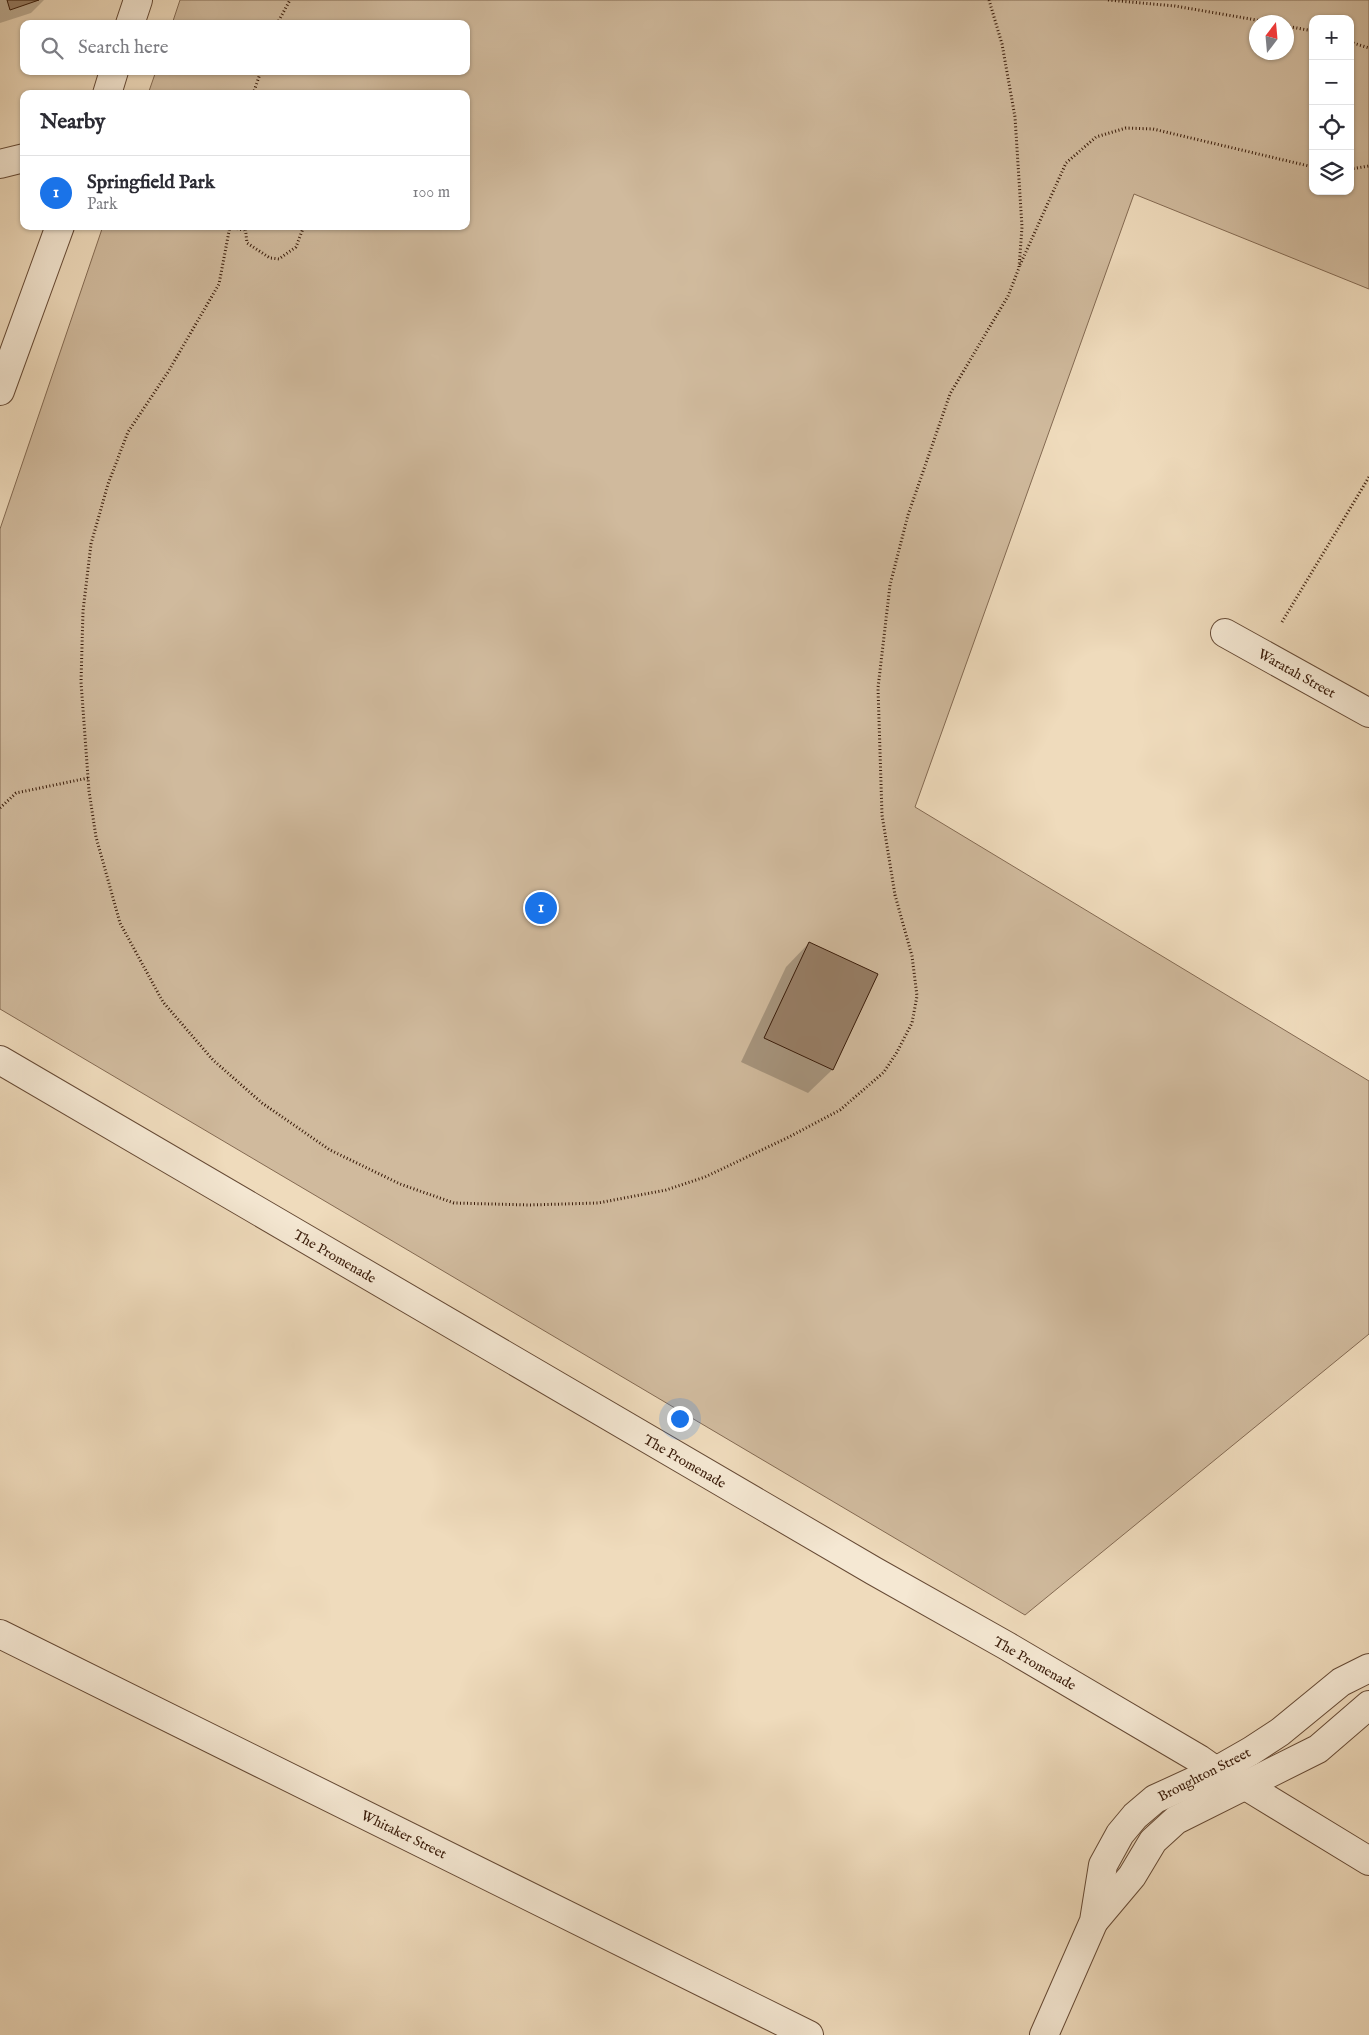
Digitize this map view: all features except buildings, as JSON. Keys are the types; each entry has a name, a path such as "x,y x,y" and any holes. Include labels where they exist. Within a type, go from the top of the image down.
{"street":[{"path":"131,20 138,0"},
{"path":"108,90 113,75"},
{"path":"0,164 20,159"},
{"path":"0,391 59,230"},
{"name":"Waratah Street","path":"1224,634 1369,713"},
{"name":"The Promenade","path":"0,1060 865,1566 1015,1651 1199,1759 1216,1771 1246,1786 1369,1861"},
{"name":"Whitaker Street","path":"0,1634 809,2035"},
{"name":"Broughton Street","path":"1044,2035 1094,1921 1103,1865 1120,1834 1135,1816 1155,1799 1216,1771 1280,1732 1341,1682 1369,1668"},
{"name":"Broughton Street","path":"1094,1921 1132,1876 1153,1841 1176,1820 1318,1749 1369,1705"}],"path":[{"path":"280,20 290,0"},
{"path":"990,0 1002,44 1015,116 1022,227 1018,268"},
{"path":"1108,0 1175,6 1249,19"},
{"path":"1294,27 1309,30"},
{"path":"1354,43 1369,48"},
{"path":"254,90 260,75"},
{"path":"229,230 219,284 168,372 128,432 108,484 91,544 83,611 81,682 88,778 96,837 120,923 163,1002 213,1060 262,1103 330,1150 400,1184 454,1203 529,1205 598,1202 666,1190 705,1177 787,1138 840,1110 884,1072 897,1052 912,1022 917,996 912,956 895,895 882,815 878,688 890,585 908,515 950,394 1008,296 1018,268 1066,163 1096,137 1126,128 1153,129 1309,166"},
{"path":"1354,168 1369,166"},
{"path":"244,230 247,244 270,258 279,259 296,247 302,230"},
{"path":"1282,622 1369,477"},
{"path":"0,808 16,793 88,778"}],"shaded area":[{"path":"180,0 1369,0 1369,289 1134,194 915,807 1369,1081 1369,1334 1025,1615 0,1009 0,529 102,230 470,230 470,90 149,90 155,75 470,75 470,20 173,20"}],"place":[{"name":"Springfield Park","path":"541,908"}]}
